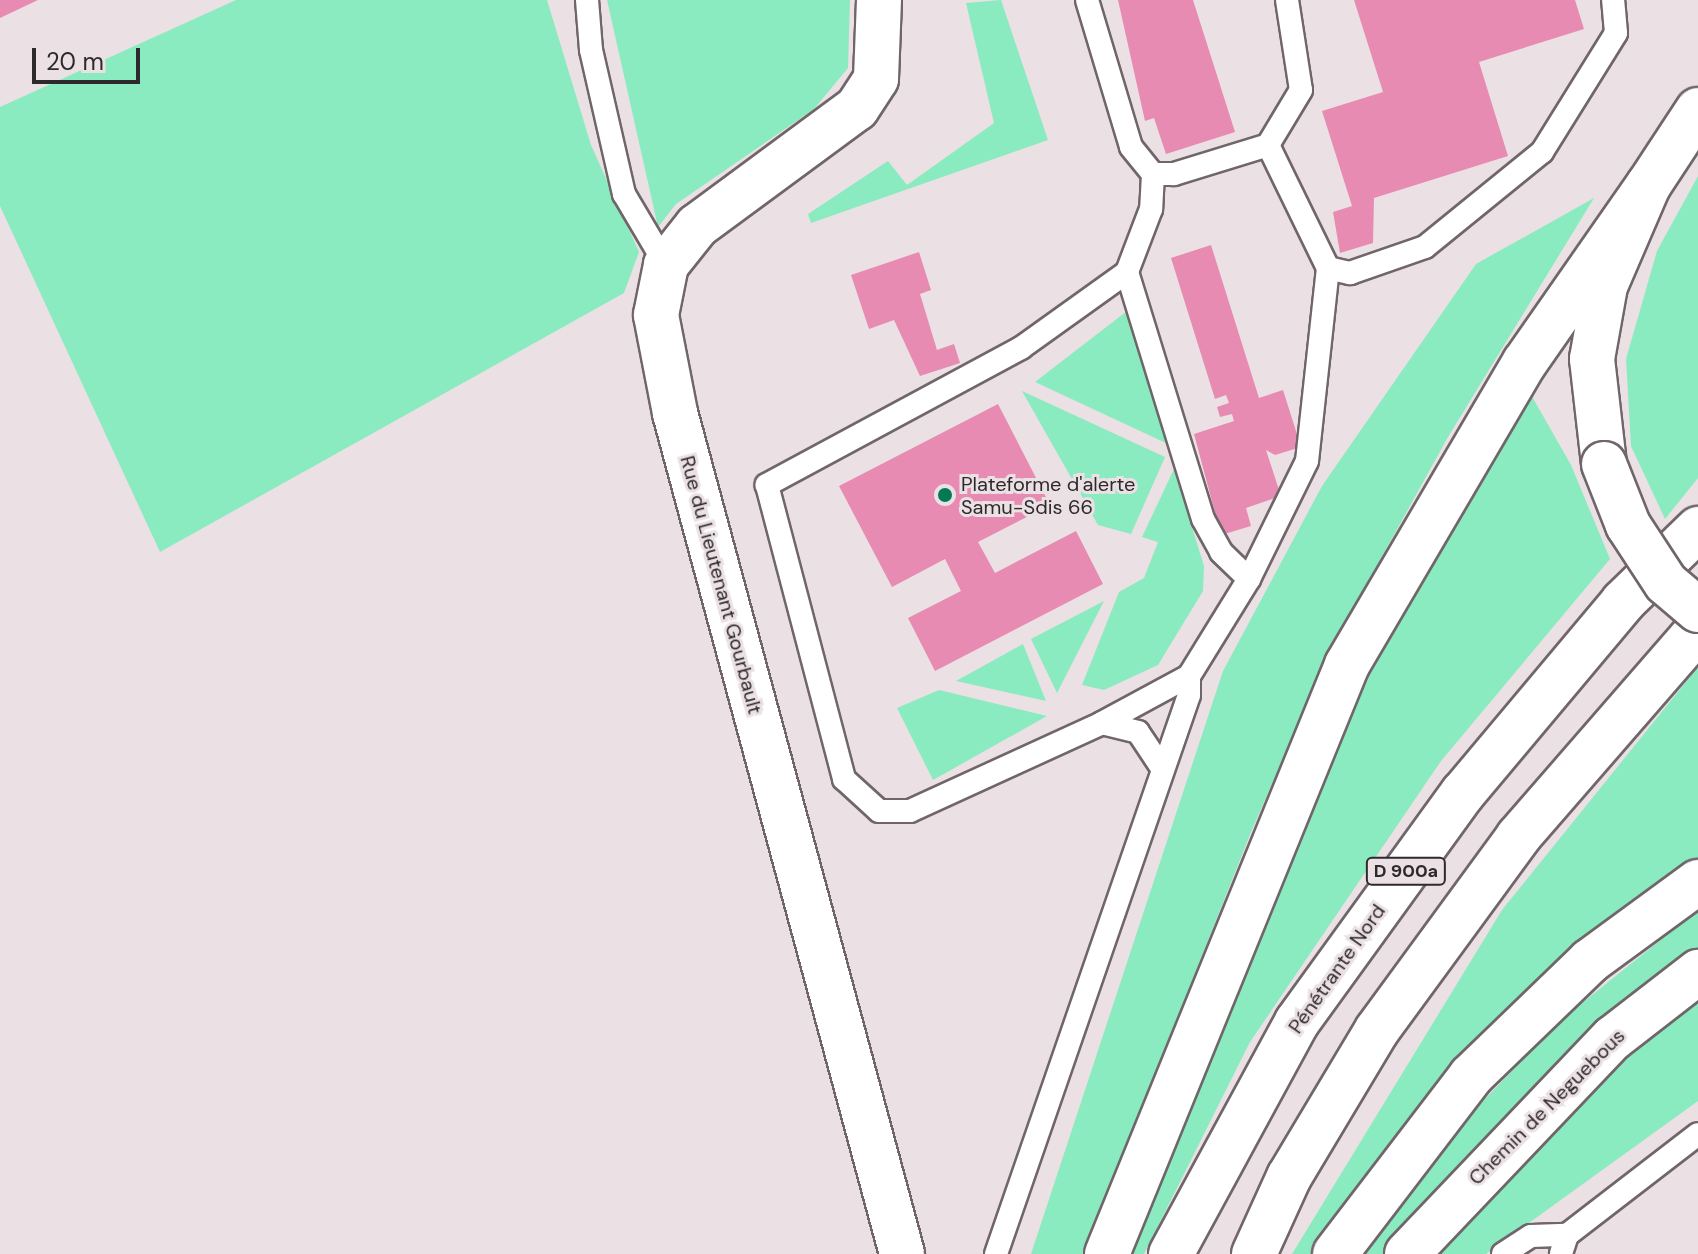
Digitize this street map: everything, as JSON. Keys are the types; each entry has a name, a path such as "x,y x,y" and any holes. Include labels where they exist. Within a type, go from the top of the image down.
{"main road":[{"name":"Rue du Lieutenant Gourbault","path":"879,0 876,79 857,108 697,226 666,265 656,315 662,363 902,1254"},
{"path":"1107,1254 1347,665 1516,375 1698,110"},
{"path":"1698,151 1643,249 1624,305 1613,357 1611,462 1643,516 1698,582"},
{"path":"1648,186 1605,286 1592,359 1611,462 1628,525 1666,583 1698,610"},
{"name":"Pénétrante Nord","path":"1171,1254 1297,1022 1453,806 1623,602 1698,529"},
{"name":"D 900a","path":"1254,1254 1289,1177 1377,1030 1518,837 1698,630"},
{"path":"1335,1254 1471,1076 1590,961 1698,882"},
{"name":"Chemin de Neguebous","path":"1407,1254 1613,1038 1698,972"}],"lane":[{"path":"587,0 591,50 624,194 666,265"},
{"path":"1087,0 1131,147 1153,174 1151,209 1127,272 1021,348 767,485 844,779 862,800 879,811 910,811 1102,723 1189,676"},
{"path":"1153,174 1174,174 1268,145 1301,90 1287,0"},
{"path":"1328,268 1350,273 1425,247 1542,152 1616,33 1613,0"},
{"path":"996,1254 1162,768 1189,676 1249,579 1307,461 1328,268 1268,145"},
{"path":"1127,272 1203,519 1221,552 1249,579"},
{"path":"1102,723 1138,732 1162,768"},
{"path":"1503,1254 1531,1236 1564,1244 1698,1134"}],"green space":[{"path":"236,0 547,0 591,145 639,252 624,293 160,552 0,206 0,107"},
{"path":"607,0 850,0 848,68 814,109 676,204 658,227"},
{"path":"1001,0 1048,140 811,223 808,214 888,161 907,185 994,123 966,3"},
{"path":"1698,176 1698,478 1665,519 1631,446 1626,359 1657,251"},
{"path":"1594,198 1448,437 1332,647 1251,832 1084,1254 1031,1254 1223,671 1322,486 1476,264"},
{"path":"1127,311 1168,444 1035,382"},
{"path":"1022,391 1165,457 1131,534 1098,525"},
{"path":"1530,393 1571,465 1610,559 1441,761 1250,1042 1144,1254 1128,1254 1348,714 1445,525"},
{"path":"1174,469 1204,566 1203,591 1158,665 1104,690 1082,685 1119,592 1144,578 1158,542 1142,537"},
{"path":"1104,601 1057,693 1031,639"},
{"path":"1023,644 1046,701 956,681"},
{"path":"1698,667 1698,864 1315,1254 1292,1254 1502,910"},
{"path":"939,690 1047,716 933,780 897,708"},
{"path":"1698,910 1698,960 1484,1146 1386,1254 1359,1254 1459,1126 1561,1020"},
{"path":"1698,990 1698,1101 1486,1254 1426,1254 1505,1166"}],"building":[{"path":"0,0 38,0 0,18"},
{"path":"1118,0 1193,0 1235,132 1166,154 1154,118 1145,121"},
{"path":"1354,0 1575,0 1584,29 1479,62 1508,156 1374,198 1373,243 1340,253 1333,212 1352,206 1322,111 1383,92"},
{"path":"1211,245 1259,398 1283,390 1301,447 1275,455 1266,450 1281,496 1246,508 1251,526 1221,535 1194,434 1234,421 1232,414 1220,417 1217,407 1229,403 1226,395 1215,399 1171,258"},
{"path":"919,252 931,290 920,294 937,350 954,344 960,363 920,376 894,320 869,329 851,275"},
{"name":"Plateforme d'alerte Samu-Sdis 66","path":"998,404 1050,505 978,542 995,573 1076,531 1103,584 935,671 908,618 961,591 945,559 892,587 839,486"}],"place":[{"name":"Plateforme d'alerte Samu-Sdis 66","path":"945,495"}]}
